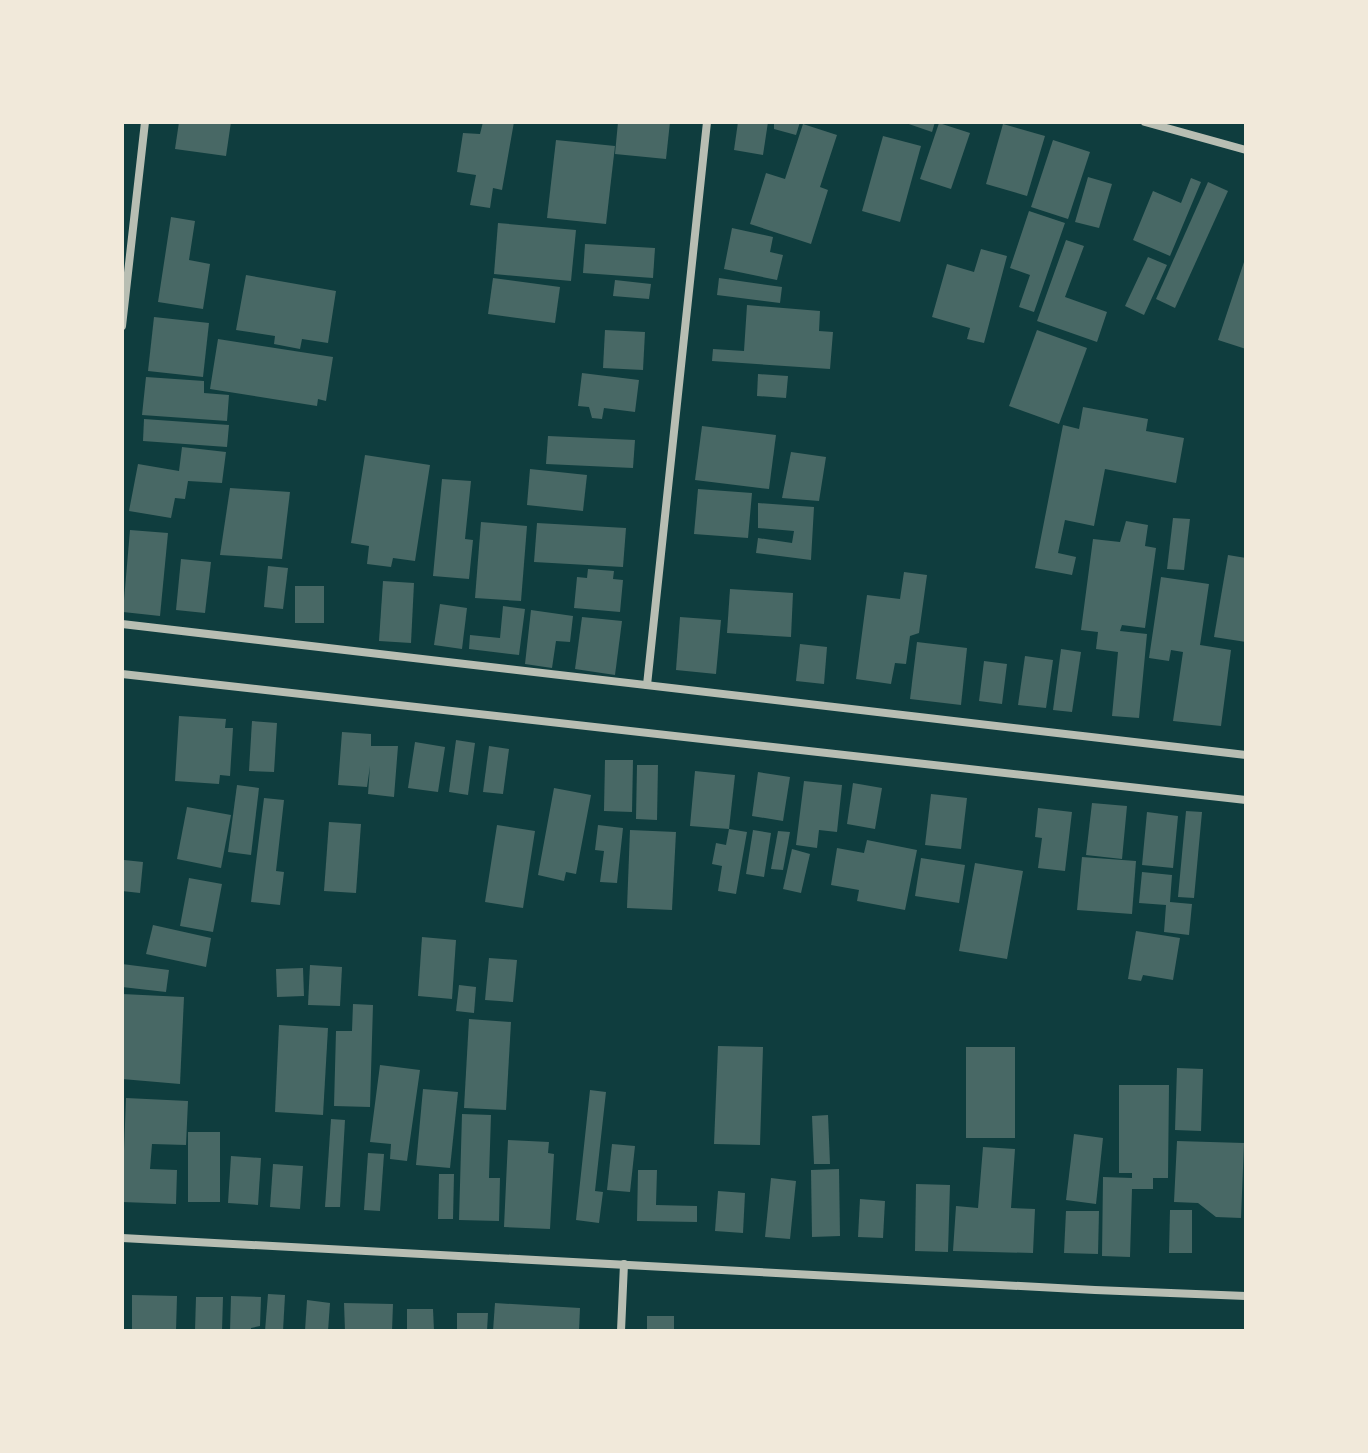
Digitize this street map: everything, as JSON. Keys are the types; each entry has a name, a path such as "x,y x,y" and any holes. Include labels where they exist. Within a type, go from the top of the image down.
{"street":[{"path":"122,326 145,122"},
{"path":"647,685 707,122"},
{"path":"1145,122 1246,150"},
{"path":"122,624 1246,755"},
{"path":"122,674 1246,800"},
{"path":"122,1238 1246,1296"},
{"path":"621,1331 624,1264"}],"building":[{"path":"179,122 231,122 226,156 175,149"},
{"path":"483,122 514,122 502,190 493,188 490,208 470,205 476,175 457,172 463,133 480,134"},
{"path":"618,122 670,122 666,159 615,154"},
{"path":"738,122 768,122 763,155 734,150"},
{"path":"774,122 800,122 796,135 774,129"},
{"path":"903,122 935,122 932,132"},
{"path":"939,123 970,133 951,189 920,179"},
{"path":"803,124 837,135 820,187 828,190 811,244 750,224 766,173 785,179"},
{"path":"1003,124 1045,136 1027,196 986,184"},
{"path":"883,136 921,146 900,222 862,211"},
{"path":"556,140 615,146 606,224 547,218"},
{"path":"1053,140 1090,152 1068,219 1031,207"},
{"path":"1088,177 1112,184 1099,228 1075,222"},
{"path":"1191,178 1201,182 1170,256 1133,240 1153,191 1181,203"},
{"path":"1208,182 1228,191 1175,308 1156,299"},
{"path":"1029,211 1065,223 1034,312 1019,307 1030,275 1010,268"},
{"path":"171,217 195,221 189,260 210,264 203,309 158,302"},
{"path":"498,223 576,230 571,281 494,274"},
{"path":"732,228 773,237 770,252 783,255 777,280 724,269"},
{"path":"1066,240 1084,246 1065,297 1107,312 1097,342 1037,321"},
{"path":"585,244 655,248 653,278 583,273"},
{"path":"981,249 1007,256 984,343 967,339 970,328 932,317 947,264 974,272"},
{"path":"1148,257 1167,265 1144,315 1125,306"},
{"path":"1246,259 1246,349 1218,340"},
{"path":"246,275 336,291 328,343 302,339 300,349 274,344 275,336 236,330"},
{"path":"493,278 560,287 555,323 488,314"},
{"path":"719,278 782,287 780,303 717,295"},
{"path":"615,280 651,284 649,299 613,296"},
{"path":"747,305 820,311 819,331 833,332 830,369 712,361 713,349 744,351"},
{"path":"154,317 209,323 203,377 148,371"},
{"path":"605,330 645,332 643,370 603,368"},
{"path":"1037,330 1087,348 1059,424 1009,406"},
{"path":"218,339 333,357 326,401 318,399 317,406 210,389"},
{"path":"582,373 639,380 635,412 604,408 602,419 592,418 589,407 578,406"},
{"path":"758,374 788,376 786,398 757,396"},
{"path":"146,377 204,381 204,393 229,395 227,421 142,415"},
{"path":"1083,407 1148,419 1146,431 1184,438 1176,483 1105,469 1094,526 1065,520 1058,553 1076,557 1072,575 1035,568 1063,425 1079,429"},
{"path":"144,419 229,425 227,447 143,441"},
{"path":"702,426 776,435 769,489 695,480"},
{"path":"548,436 635,440 633,468 546,464"},
{"path":"182,447 226,452 222,483 188,481 185,499 175,498 171,518 129,511 138,464 179,471"},
{"path":"791,452 826,457 819,501 782,498"},
{"path":"365,455 430,465 415,561 393,558 391,567 367,564 369,546 351,543"},
{"path":"530,469 587,475 583,511 527,505"},
{"path":"442,479 471,481 465,539 473,540 469,579 433,576"},
{"path":"230,488 290,492 282,559 220,555"},
{"path":"698,489 752,493 748,538 694,534"},
{"path":"758,503 814,507 811,560 756,553 758,538 792,543 794,531 758,528"},
{"path":"1173,518 1190,519 1184,570 1167,569"},
{"path":"1126,521 1148,525 1145,546 1156,548 1145,628 1122,625 1120,631 1147,634 1139,718 1112,716 1118,652 1096,649 1098,632 1081,630 1093,539 1120,542"},
{"path":"481,522 527,526 521,601 475,598"},
{"path":"537,523 626,528 623,567 534,562"},
{"path":"130,530 168,533 160,616 123,612"},
{"path":"1228,555 1246,558 1246,642 1214,637"},
{"path":"181,559 211,562 205,613 176,610"},
{"path":"268,566 288,568 283,609 264,607"},
{"path":"588,569 614,571 613,579 623,580 620,612 574,608 577,577 587,578"},
{"path":"904,572 927,575 919,633 910,636 906,664 895,663 891,684 856,679 867,595 900,599"},
{"path":"1161,577 1209,584 1200,645 1231,650 1221,726 1173,721 1183,652 1171,650 1169,661 1149,658"},
{"path":"383,581 414,583 411,643 379,641"},
{"path":"295,586 324,586 324,623 295,623"},
{"path":"730,589 793,593 791,637 727,633"},
{"path":"440,604 467,608 462,649 434,645"},
{"path":"503,606 525,609 519,655 469,649 470,635 500,638"},
{"path":"531,610 573,616 570,642 556,641 552,668 525,664"},
{"path":"582,617 622,621 615,675 575,669"},
{"path":"680,617 721,620 716,674 676,670"},
{"path":"917,642 967,648 961,705 910,699"},
{"path":"800,644 827,647 824,684 796,681"},
{"path":"1061,649 1081,652 1072,712 1053,710"},
{"path":"1025,656 1053,660 1046,708 1018,705"},
{"path":"984,661 1007,664 1002,704 979,701"},
{"path":"179,716 226,719 225,728 233,728 230,776 220,775 219,784 175,781"},
{"path":"252,721 277,723 274,772 249,771"},
{"path":"342,732 371,734 371,746 398,746 394,797 368,794 370,766 367,787 338,785"},
{"path":"456,740 475,743 468,795 449,792"},
{"path":"415,742 445,747 438,792 408,788"},
{"path":"489,746 509,749 503,794 483,792"},
{"path":"605,760 633,760 632,812 604,811"},
{"path":"637,765 658,765 657,820 636,819"},
{"path":"695,771 735,775 729,829 690,826"},
{"path":"758,772 790,777 783,821 752,816"},
{"path":"804,781 842,785 837,832 819,830 817,848 796,845"},
{"path":"853,783 882,788 875,829 847,824"},
{"path":"237,785 259,788 251,855 228,852"},
{"path":"554,788 591,795 576,874 566,872 564,881 538,875"},
{"path":"931,794 967,798 961,849 925,845"},
{"path":"264,798 284,800 276,871 284,872 280,905 251,902"},
{"path":"1092,803 1127,806 1122,859 1086,855"},
{"path":"187,807 231,815 221,868 177,859"},
{"path":"1038,808 1072,812 1065,871 1038,868 1042,838 1035,837"},
{"path":"1186,811 1202,812 1194,898 1178,897"},
{"path":"1147,812 1178,816 1173,868 1142,865"},
{"path":"329,822 361,824 356,893 324,891"},
{"path":"497,825 535,831 523,908 485,902"},
{"path":"598,825 623,828 617,883 600,882 604,851 595,850"},
{"path":"729,829 747,832 736,894 718,891 722,866 712,864 716,843 726,845"},
{"path":"630,830 676,832 672,910 627,908"},
{"path":"753,830 771,833 764,877 746,874"},
{"path":"778,831 790,832 783,870 771,869"},
{"path":"867,840 917,850 905,910 857,901 859,890 831,885 837,848 864,853"},
{"path":"792,849 810,854 801,893 783,889"},
{"path":"1082,857 1136,861 1132,914 1077,910"},
{"path":"921,858 965,865 959,903 915,896"},
{"path":"124,860 143,862 140,893 122,891"},
{"path":"975,863 1023,871 1007,959 959,951"},
{"path":"1142,872 1172,875 1170,902 1192,904 1189,935 1164,932 1166,905 1139,903"},
{"path":"189,878 222,884 213,932 180,926"},
{"path":"153,925 211,938 206,967 146,954"},
{"path":"1136,931 1180,938 1173,980 1143,975 1141,981 1128,979"},
{"path":"422,937 456,940 452,999 418,996"},
{"path":"489,958 517,960 513,1002 485,1000"},
{"path":"122,964 169,970 166,992 122,987"},
{"path":"310,965 342,967 340,1006 308,1005"},
{"path":"303,968 304,996 277,997 276,969"},
{"path":"459,985 476,987 474,1013 456,1011"},
{"path":"122,994 184,997 180,1084 122,1079"},
{"path":"353,1004 373,1005 370,1107 334,1106 336,1031 352,1031"},
{"path":"469,1019 511,1022 506,1110 464,1108"},
{"path":"279,1025 328,1028 323,1115 275,1112"},
{"path":"718,1046 763,1047 760,1145 714,1144"},
{"path":"966,1047 1015,1047 1015,1138 966,1138"},
{"path":"380,1065 420,1070 407,1161 390,1159 391,1144 370,1142"},
{"path":"1177,1068 1203,1069 1201,1131 1175,1130"},
{"path":"1119,1085 1169,1085 1168,1178 1153,1178 1153,1189 1132,1189 1130,1257 1102,1256 1103,1177 1132,1178 1132,1173 1119,1173"},
{"path":"423,1089 458,1092 450,1168 416,1165"},
{"path":"590,1090 606,1092 595,1191 603,1192 599,1223 576,1220"},
{"path":"126,1098 188,1101 186,1145 152,1144 150,1169 177,1170 176,1204 122,1202"},
{"path":"462,1114 491,1115 489,1178 500,1178 499,1221 459,1220"},
{"path":"828,1115 830,1164 814,1164 812,1116"},
{"path":"331,1119 345,1120 340,1207 325,1207"},
{"path":"188,1132 220,1132 220,1202 188,1202"},
{"path":"1074,1134 1103,1138 1096,1204 1066,1200"},
{"path":"508,1140 549,1142 548,1153 554,1154 550,1229 504,1227"},
{"path":"1177,1141 1244,1143 1241,1218 1216,1217 1198,1203 1174,1202"},
{"path":"612,1144 635,1146 630,1192 607,1190"},
{"path":"983,1147 1015,1149 1011,1208 1035,1209 1033,1253 953,1251 956,1206 978,1208"},
{"path":"368,1153 384,1154 380,1211 364,1210"},
{"path":"231,1156 261,1158 258,1205 228,1203"},
{"path":"273,1164 303,1166 300,1209 270,1207"},
{"path":"839,1169 840,1236 812,1237 811,1170"},
{"path":"638,1170 657,1170 656,1205 697,1206 697,1222 637,1221"},
{"path":"439,1174 454,1174 453,1219 438,1219"},
{"path":"771,1178 796,1181 790,1239 765,1237"},
{"path":"916,1184 950,1185 948,1252 915,1251"},
{"path":"718,1191 745,1193 743,1233 715,1231"},
{"path":"860,1199 885,1201 883,1238 858,1237"},
{"path":"1170,1210 1192,1210 1192,1253 1169,1253"},
{"path":"1066,1211 1099,1211 1098,1254 1064,1253"},
{"path":"268,1294 285,1295 283,1331 265,1331"},
{"path":"132,1295 177,1296 176,1331 132,1331"},
{"path":"231,1296 261,1297 260,1326 251,1328 251,1331 230,1331"},
{"path":"196,1297 223,1297 222,1331 195,1331"},
{"path":"307,1300 330,1303 328,1331 305,1331"},
{"path":"344,1303 393,1304 392,1331 345,1331"},
{"path":"495,1303 580,1308 579,1331 493,1331"},
{"path":"407,1309 433,1309 434,1331 407,1331"},
{"path":"457,1313 488,1313 487,1331 457,1331"},
{"path":"647,1316 674,1316 674,1331 647,1331"}]}
